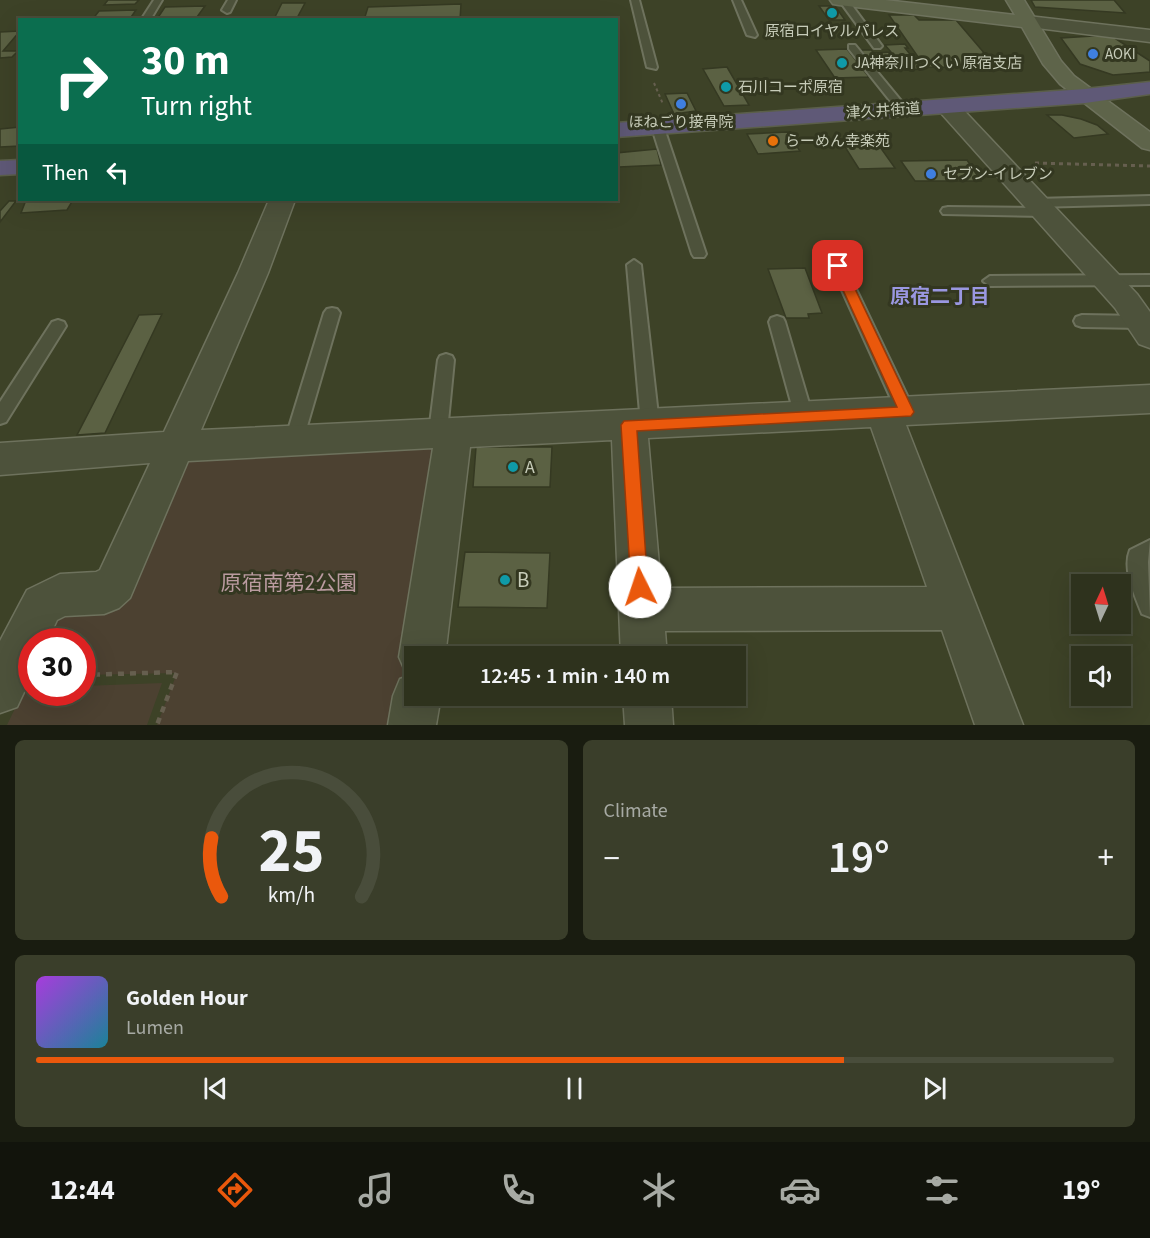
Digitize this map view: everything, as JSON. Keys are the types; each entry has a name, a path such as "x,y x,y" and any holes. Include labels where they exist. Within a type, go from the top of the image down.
{"highway":[{"name":"津久井街道","path":"618,130 948,107 1085,96 1150,88"},
{"path":"0,168 18,167"}],"street":[{"path":"841,0 1150,36"},
{"path":"1015,0 1053,64 1085,96 1150,143"},
{"path":"948,107 1108,280 1146,329"},
{"path":"0,690 42,605 60,595 104,593 115,584 178,446 282,201"},
{"path":"0,459 178,446 446,432 640,425 1150,399"},
{"path":"895,412 956,608 999,725"},
{"path":"640,425 643,646"},
{"path":"423,646 446,432"},
{"path":"641,610 956,608"},
{"path":"412,725 415,706"},
{"path":"648,706 649,725"}],"lane":[{"path":"146,18 158,0"},
{"path":"226,10 232,0"},
{"path":"635,0 652,67"},
{"path":"737,0 752,35"},
{"path":"841,0 878,46 852,47 903,110"},
{"path":"665,128 699,254"},
{"path":"948,211 1040,208 1150,200"},
{"path":"634,265 640,425"},
{"path":"838,266 895,412"},
{"path":"990,281 1150,280"},
{"path":"294,440 332,313"},
{"path":"1082,321 1146,329"},
{"path":"777,322 804,417"},
{"path":"0,417 58,326"},
{"path":"446,360 446,432"},
{"path":"1150,550 1137,557 1142,586 1150,606"}],"path":[{"path":"653,79 665,128"},
{"path":"998,162 1150,166"},
{"path":"96,675 177,672 157,725"}],"green space":[{"name":"原宿南第2公園","path":"454,432 416,646 404,646 404,706 413,706 412,725 157,725 177,673 96,675 96,628 31,628 42,605 104,593 178,446"},
{"name":"原宿南第2公園","path":"18,654 18,661 7,676"},
{"path":"162,683 147,725 7,725 18,702 18,706 96,706 96,686"}],"building":[{"path":"108,0 139,0 135,4 104,5"},
{"path":"1031,0 1114,0 1125,13 1035,7"},
{"path":"282,3 305,3 297,18 274,18"},
{"path":"461,4 460,18 365,18 368,7"},
{"path":"205,6 197,17 158,18 165,7"},
{"name":"原宿ロイヤルパレス","path":"819,6 835,6 845,20 829,20"},
{"path":"136,10 130,18 94,18 99,11"},
{"path":"889,15 914,15 919,20 956,20 997,68 925,67"},
{"path":"18,31 3,51 18,51 12,57 0,58 0,32"},
{"path":"1110,35 1150,61 1150,72 1113,75 1080,64 1061,38"},
{"path":"905,44 908,48 905,48 922,69 876,71 861,50 871,50 874,53 891,52 885,45"},
{"name":"JA神奈川つくい 原宿支店","path":"847,49 869,77 835,78 816,50"},
{"name":"石川コーポ原宿","path":"727,67 749,105 724,106 703,69"},
{"path":"687,93 696,111 674,114 665,94"},
{"path":"1047,115 1081,119 1097,125 1108,134 1074,138"},
{"path":"18,127 18,146 0,147 0,129"},
{"path":"787,132 800,151 758,154 747,134"},
{"path":"873,137 895,168 859,169 840,139"},
{"path":"657,149 661,165 619,167 618,153"},
{"path":"967,160 981,181 915,181 901,161"},
{"path":"9,201 16,201 0,222 0,211"},
{"path":"26,201 72,201 67,210 21,213"},
{"path":"805,268 822,313 808,314 809,318 786,318 768,269"},
{"path":"162,314 105,433 77,435 139,315"},
{"name":"A","path":"476,447 552,447 550,487 473,487"},
{"name":"B","path":"465,552 550,553 547,608 458,607"}],"place":[{"name":"原宿ロイヤルパレス","path":"832,13"},
{"name":"AOKI","path":"1093,54"},
{"name":"JA神奈川つくい 原宿支店","path":"842,63"},
{"name":"石川コーポ原宿","path":"726,87"},
{"name":"ほねごり接骨院","path":"681,104"},
{"name":"らーめん幸楽苑","path":"773,141"},
{"name":"セブン-イレブン","path":"931,174"},
{"name":"A","path":"513,467"},
{"name":"B","path":"505,580"}],"district":[{"name":"原宿二丁目","path":"940,297"}],"route":[{"path":"640,587 629,425 906,412 838,266"}]}
